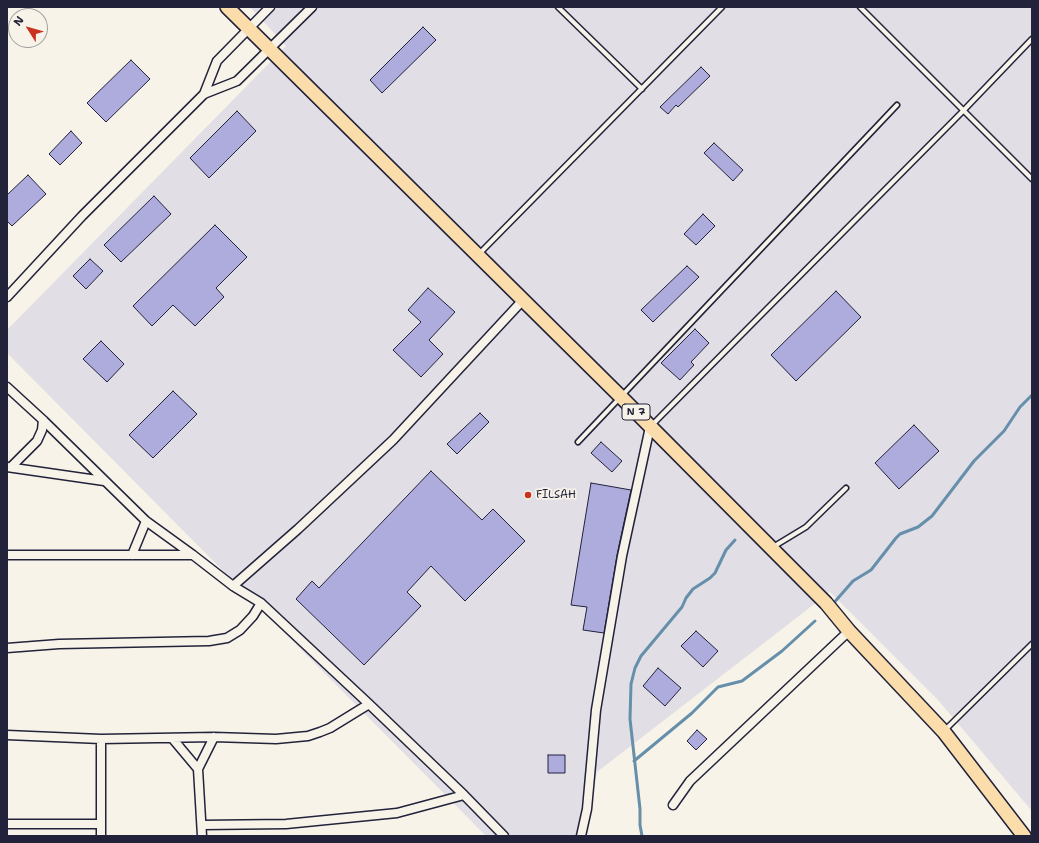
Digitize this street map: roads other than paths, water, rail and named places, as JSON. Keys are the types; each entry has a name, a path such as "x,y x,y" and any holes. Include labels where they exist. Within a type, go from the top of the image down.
{"highway":[{"name":"N 7","path":"227,7 621,397 826,603 849,631 944,732 1024,836"}],"street":[{"path":"7,297 82,216 204,94 216,61 270,7"},
{"path":"204,94 237,82 312,7"},
{"path":"233,586 298,529 393,440 523,300"},
{"path":"7,387 43,420 104,482 146,521 233,586 261,603 464,795 504,836"},
{"path":"9,467 38,440 42,430 43,420"},
{"path":"581,836 587,809 596,710 622,556 650,427"},
{"path":"9,467 104,482"},
{"path":"132,555 146,521"},
{"path":"7,555 193,555"},
{"path":"7,648 59,644 209,641 227,638 240,630 261,603"},
{"path":"673,804 690,781 849,631"},
{"path":"7,735 102,739 276,739 308,736 330,728 369,704"},
{"path":"172,738 198,769"},
{"path":"202,836 198,769 214,738"},
{"path":"101,836 102,739"},
{"path":"202,825 286,824 397,813 464,795"},
{"path":"7,824 101,824"}],"lane":[{"path":"558,7 642,89"},
{"path":"478,255 722,7"},
{"path":"860,7 1032,179"},
{"path":"650,427 1032,39"},
{"path":"578,442 897,105"},
{"path":"771,548 806,527 846,488"},
{"path":"944,732 1032,644"}],"waterway":[{"path":"832,605 853,581 871,570 900,534 918,527 932,516 974,461 1004,431 1020,407 1032,395"},
{"path":"642,836 630,719 631,684 635,668 641,656 682,607 686,598 693,589 715,573 726,550 735,540"},
{"path":"634,761 692,713 718,687 742,681 782,651 815,621"}],"place":[{"name":"FILSAH","path":"528,495"}]}
